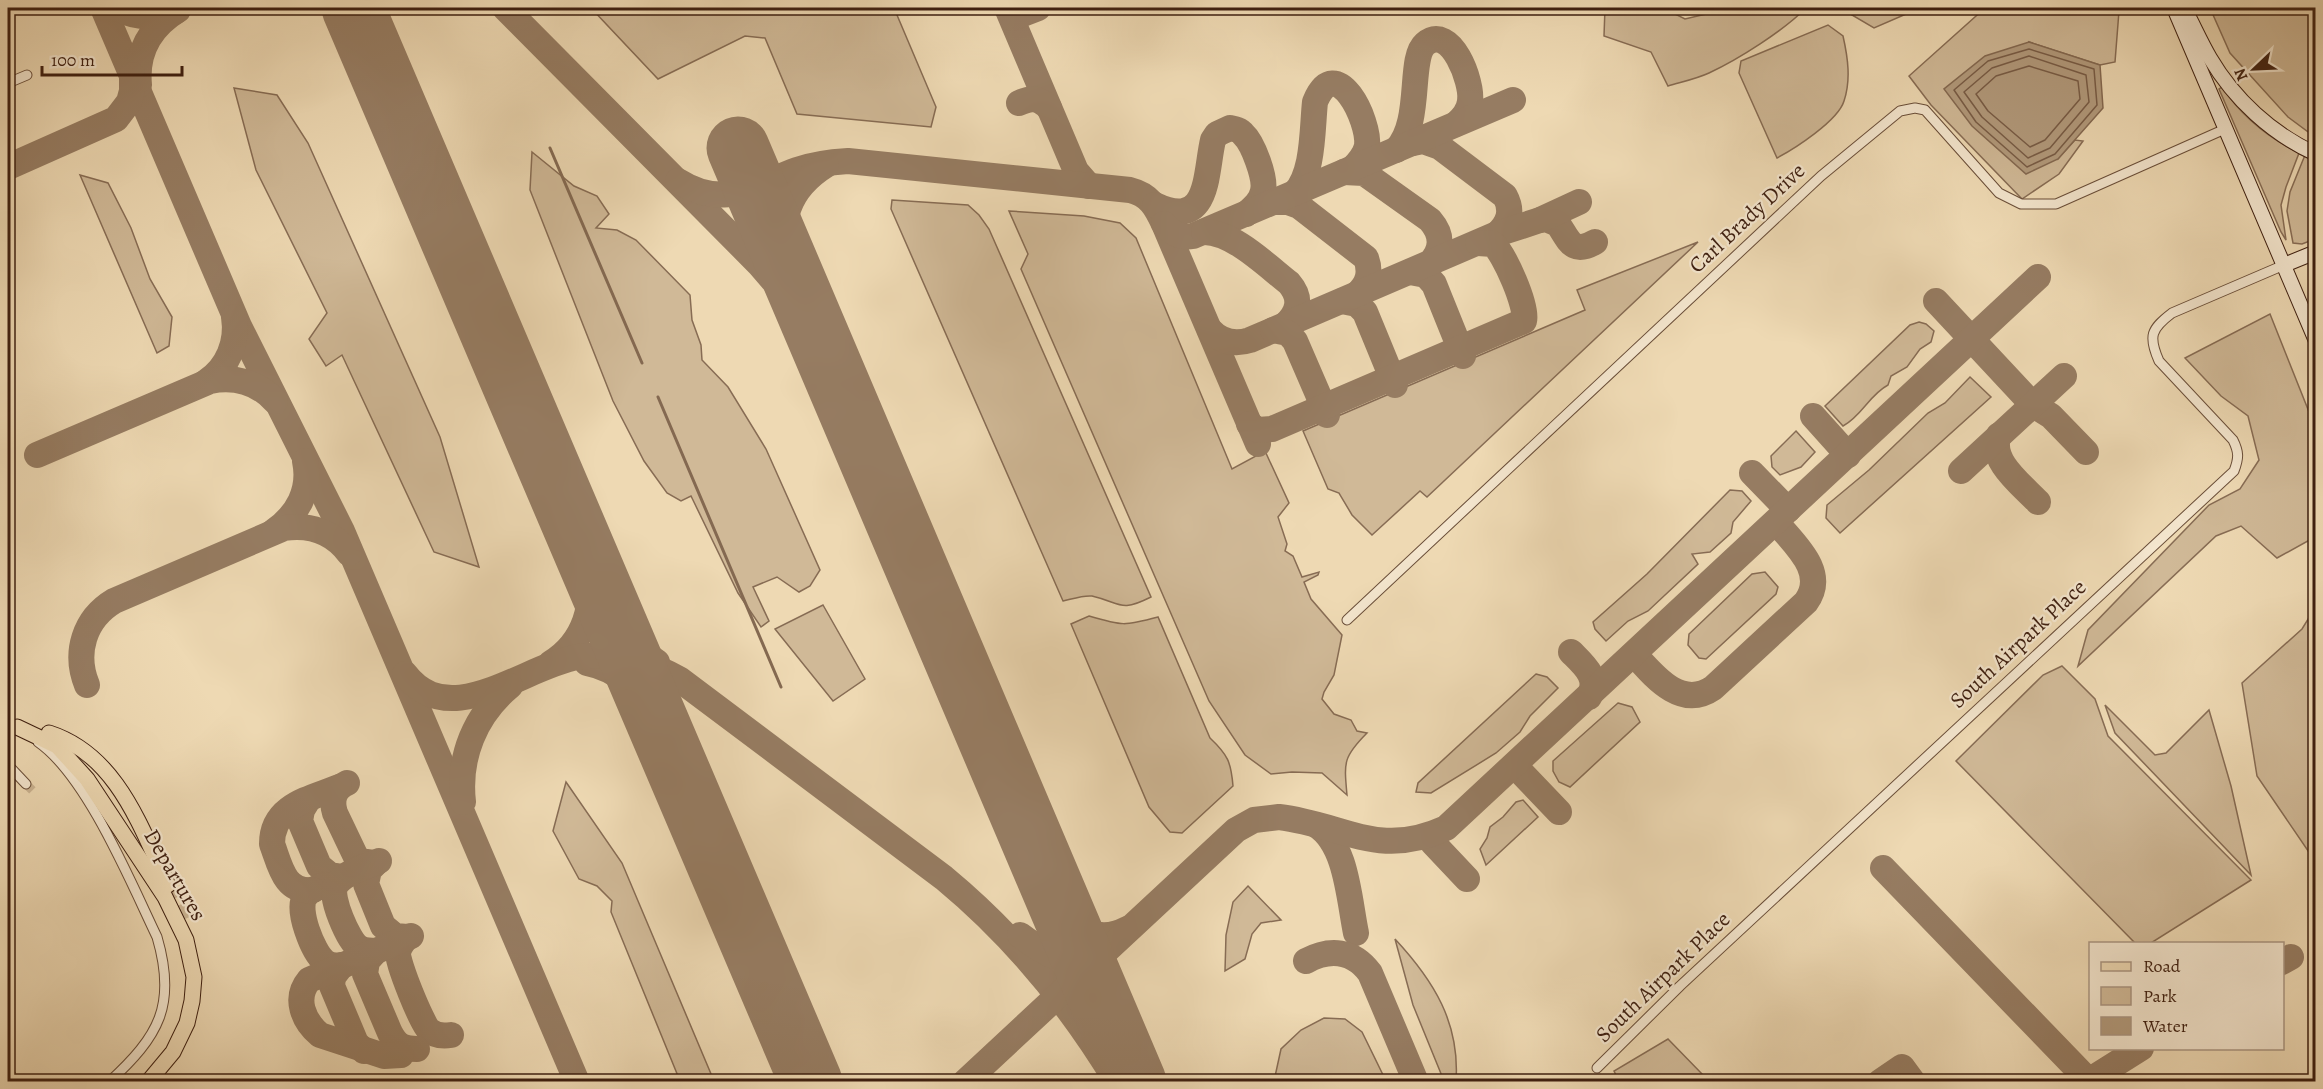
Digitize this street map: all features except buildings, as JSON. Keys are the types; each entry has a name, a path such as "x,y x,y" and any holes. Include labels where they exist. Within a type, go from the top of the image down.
{"main road":[{"path":"2174,8 2316,341"},
{"path":"2184,8 2210,59 2246,105 2280,135 2316,154"},
{"path":"2284,265 2316,252"},
{"path":"12,726 31,728 59,736 100,765 126,797 168,885"},
{"name":"Departures","path":"12,726 57,746 78,768 118,823 173,911 186,940 192,963 192,1001 187,1023 173,1053 148,1082"}],"street":[{"path":"8,82 27,75"},
{"name":"Carl Brady Drive","path":"1347,620 1821,176 1900,111 1915,108 1926,110 1999,193 2021,204 2056,204 2225,129"},
{"name":"South Airpark Place","path":"1597,1068 1680,986 2234,471 2238,461 2238,451 2233,440 2159,361 2152,346 2152,331 2160,321 2172,313 2284,265"},
{"path":"12,726 49,751 84,795 123,867 157,937 162,953 165,998 158,1023 140,1052 109,1082"},
{"path":"8,765 26,783"}],"green space":[{"path":"591,8 894,8 936,107 931,127 797,114 765,38 745,36 658,79"},
{"path":"1605,8 1663,8 1685,19 1706,14 1713,8 1806,8 1773,35 1734,60 1704,75 1668,86 1651,52 1604,36"},
{"path":"1840,8 1920,8 1874,28"},
{"path":"1985,8 2117,8 2119,11 2115,62 2100,65 2029,42 2058,159 2075,140 2083,141 2059,174 2022,199 1931,105 1909,76"},
{"path":"2210,8 2315,8 2315,137 2288,117 2230,53"},
{"path":"1828,25 1843,36 1845,44 1848,77 1844,101 1840,109 1825,125 1777,158 1739,73 1741,61"},
{"path":"2222,87 2256,125 2299,153 2281,205 2286,240 2219,89"},
{"path":"234,88 277,95 308,143 440,437 479,567 434,552 342,355 326,366 309,339 327,313 256,170"},
{"path":"532,152 574,186 597,196 609,214 596,228 617,230 636,240 690,295 692,320 701,345 702,360 728,387 766,449 820,570 810,586 799,592 777,577 753,587 769,621 761,627 738,593 691,496 681,501 667,493 644,461 613,401 530,190"},
{"path":"2305,155 2315,161 2315,239 2302,244 2293,243 2287,211 2290,192"},
{"path":"80,175 108,183 131,228 150,279 172,317 169,346 157,353"},
{"path":"892,200 968,205 989,229 1151,597 1126,606 1092,596 1063,601 891,209"},
{"path":"1009,211 1084,216 1120,223 1136,238 1232,469 1265,451 1289,503 1278,517 1287,544 1285,551 1293,556 1302,577 1319,572 1318,575 1304,582 1311,599 1342,635 1334,675 1322,699 1334,714 1351,720 1357,731 1367,733 1349,754 1345,775 1347,795 1322,773 1271,774 1245,755 1209,701 1021,269 1028,254"},
{"path":"1698,242 1427,497 1420,491 1372,535 1352,515 1339,493 1328,489 1303,431 1585,310 1577,290"},
{"path":"2270,314 2315,427 2315,537 2277,558 2241,526 2216,536 2078,666 2088,630 2209,505 2240,489 2259,460 2248,416 2221,396 2185,358"},
{"path":"1919,322 1926,324 1934,331 1931,342 1920,349 1907,367 1891,376 1888,385 1843,426 1825,406 1910,325"},
{"path":"1970,377 1991,397 1840,533 1826,518 1827,505 1869,470 1928,413 1945,403"},
{"path":"1796,431 1815,452 1801,467 1780,475 1772,467 1771,456"},
{"path":"1730,490 1742,491 1751,501 1733,522 1731,533 1710,552 1692,554 1698,564 1648,611 1628,621 1606,641 1595,629 1593,622 1647,574"},
{"path":"1765,572 1778,587 1776,594 1706,659 1699,658 1688,645 1689,634 1752,574"},
{"path":"823,605 865,679 833,701 775,629"},
{"path":"2315,608 2315,861 2257,776 2242,683 2302,629"},
{"path":"1089,616 1124,624 1158,617 1210,738 1228,759 1233,786 1182,833 1170,832 1149,807 1071,624"},
{"path":"2062,666 2095,699 2108,736 2251,880 2153,942 2134,942 1956,761 2043,675"},
{"path":"1536,674 1547,677 1558,688 1530,716 1520,732 1496,753 1431,793 1416,792 1418,783"},
{"path":"1618,703 1632,707 1640,722 1570,787 1559,782 1553,771 1553,761"},
{"path":"2105,705 2155,755 2166,753 2209,710 2231,786 2251,875 2115,733"},
{"path":"566,782 622,863 714,1081 680,1081 611,912 612,901 597,886 579,879 553,831"},
{"path":"1523,800 1538,817 1486,865 1480,849 1487,838 1490,827 1503,817 1516,802"},
{"path":"1248,886 1281,920 1261,923 1252,934 1245,959 1225,971 1226,935 1233,902"},
{"path":"1395,939 1422,971 1442,1004 1454,1040 1456,1081 1444,1081 1413,1005"},
{"path":"1324,1018 1345,1019 1362,1032 1386,1081 1274,1081 1281,1049 1301,1030"},
{"path":"1668,1039 1704,1076 1680,1081 1619,1081 1614,1071"}],"water":[{"path":"2029,42 2100,65 2103,108 2058,159 2026,174 1972,126 1944,89 1985,56"}],"waterway":[{"path":"550,148 642,363"},
{"path":"658,397 781,687"}],"taxiway":[{"path":"103,8 239,326 342,531 577,1082"},
{"path":"116,8 131,14 146,16 176,11"},
{"path":"505,8 759,264 791,301 824,350"},
{"path":"1007,8 1076,171 1089,186"},
{"path":"1012,18 1038,8"},
{"path":"139,85 140,62 147,42 160,24 178,10"},
{"path":"1396,150 1410,124 1420,52 1425,44 1435,39 1443,41 1451,48 1458,57 1468,81 1469,105 1456,124"},
{"path":"8,167 116,119 129,102 132,75"},
{"path":"1294,194 1301,185 1309,163 1315,102 1323,88 1332,83 1341,86 1350,95 1363,121 1367,146 1352,169"},
{"path":"1019,103 1035,100 1049,108"},
{"path":"1164,224 1177,234 1193,236 1513,100"},
{"path":"1155,205 1173,211 1186,211 1195,205 1202,195 1206,182 1213,140 1217,134 1230,128 1236,129 1247,138 1255,153 1263,178 1261,198 1246,214"},
{"path":"1413,143 1423,141 1440,147 1505,196 1509,212 1504,226 1497,234"},
{"path":"678,181 695,190 710,194 724,194 752,188 810,166 848,161 1137,192 1152,202 1161,218 1258,444"},
{"path":"787,265 784,235 788,208 802,185 826,165"},
{"path":"1344,172 1364,173 1430,220 1437,231 1440,242 1437,253 1429,264"},
{"path":"1274,202 1288,202 1299,206 1366,258 1368,277 1357,294"},
{"path":"1210,330 1228,341 1250,340 1497,234 1540,220 1579,202"},
{"path":"1540,220 1546,219 1558,224 1568,240 1576,246 1587,246 1595,242"},
{"path":"1204,232 1215,233 1238,243 1289,283 1296,294 1297,305 1285,325"},
{"path":"1249,424 1258,430 1272,429 1524,321 1519,293 1498,249 1493,244 1478,243"},
{"path":"1410,272 1426,275 1434,284 1463,356"},
{"path":"965,1082 1236,830 1254,820 1279,817 1381,840 1422,837 1446,828 2038,277"},
{"path":"1342,301 1357,304 1365,312 1395,385"},
{"path":"1936,301 2032,404 2051,416 2086,452"},
{"path":"206,382 214,376 230,354 234,336 234,317"},
{"path":"1273,330 1288,333 1295,341 1327,415"},
{"path":"1961,471 2064,376"},
{"path":"37,455 210,381 228,379 245,382 261,389 275,401"},
{"path":"1813,416 1848,455"},
{"path":"1999,435 1998,454 2002,463 2038,502"},
{"path":"273,532 289,518 301,501 306,482 305,461"},
{"path":"1752,473 1788,510"},
{"path":"1635,655 1669,688 1679,693 1701,694 1713,688 1806,602 1812,591 1811,569 1799,549 1776,522"},
{"path":"87,685 82,661 84,638 95,617 114,601 284,528 303,527 320,531 336,540 349,553"},
{"path":"551,663 564,654 573,643 586,618 590,590 588,560"},
{"path":"615,623 633,645 657,662"},
{"path":"1571,652 1592,678 1593,684 1589,697"},
{"path":"405,674 423,691 443,698 465,697 488,691 557,663 578,657 604,656 630,659 655,667 679,679 970,900 1039,972 1080,1025 1117,1082"},
{"path":"587,663 600,666 621,677 637,693 658,723"},
{"path":"463,802 463,769 472,738 487,710 510,686"},
{"path":"1515,766 1559,812"},
{"path":"347,783 339,788 335,795 333,804 335,813 356,857 361,861 375,863"},
{"path":"313,890 295,887 285,876 272,844 274,831 278,820 295,805 339,787"},
{"path":"308,800 302,810 300,821 319,866 330,875 343,877"},
{"path":"1316,825 1334,845 1340,859 1356,933"},
{"path":"1433,843 1467,879"},
{"path":"376,951 358,947 349,936 334,892 338,882 343,878 379,861"},
{"path":"376,863 369,870 366,884 383,926 395,936 407,937"},
{"path":"1883,868 2089,1081"},
{"path":"324,885 311,891 305,897 304,920 315,949 324,961 328,964 342,965"},
{"path":"1060,906 1074,922 1089,932 1107,935 1127,929"},
{"path":"1020,935 1040,949 1058,957 1078,959 1101,952"},
{"path":"401,1055 384,1056 320,1035 309,1023 301,1002 304,987 309,980 411,936"},
{"path":"407,937 398,953 401,968 416,1005 431,1032 451,1035"},
{"path":"1099,996 1098,972 1107,949"},
{"path":"376,951 367,961 365,974 390,1033 401,1046 417,1049"},
{"path":"1306,961 1332,953 1349,956 1363,965 1370,973 1416,1082"},
{"path":"2284,961 2291,957"},
{"path":"342,965 333,977 332,986 356,1043 364,1051"},
{"path":"2087,1082 2138,1050"},
{"path":"1880,1082 1902,1067 1913,1082"}],"runway":[{"path":"353,8 811,1082"},
{"path":"738,148 1135,1082"}],"tunnel":[{"path":"26,784 34,792"},
{"path":"168,885 184,920"}],"railway":[{"path":"8,1066 22,1082"}]}
